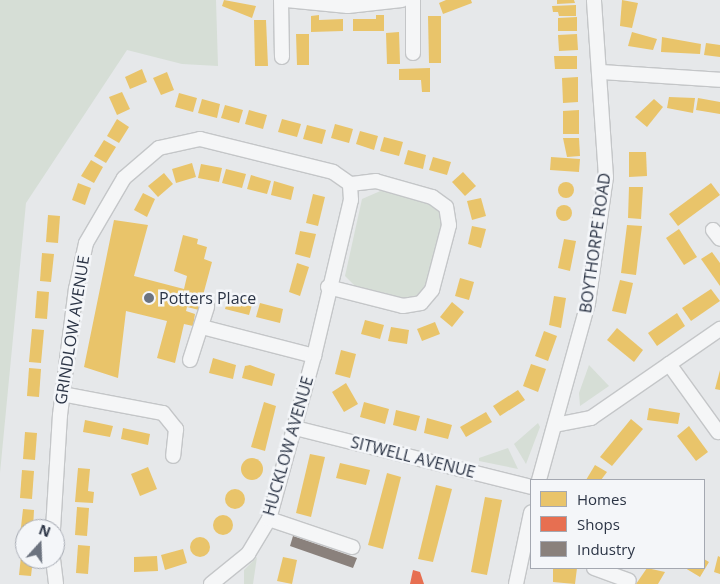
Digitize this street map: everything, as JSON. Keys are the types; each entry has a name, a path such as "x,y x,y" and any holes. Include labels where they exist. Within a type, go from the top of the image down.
{"street":[{"path":"281,0 282,57"},
{"path":"286,0 348,6 402,0"},
{"path":"413,0 413,53"},
{"name":"BOYTHORPE ROAD","path":"539,479 579,345 597,250 606,177 601,72 594,0"},
{"path":"601,72 720,80"},
{"name":"GRINDLOW AVENUE","path":"55,519 62,394 86,243 111,197 139,162 159,148 200,139 333,172 350,184"},
{"path":"328,287 403,306 421,303 432,290 449,225 446,207 432,197 376,181 350,184"},
{"name":"HUCKLOW AVENUE","path":"211,584 230,579 269,519 314,356 328,287 351,200 350,184"},
{"path":"190,360 202,328 207,307"},
{"path":"202,328 314,356"},
{"path":"555,425 591,418 720,329"},
{"path":"669,364 718,432"},
{"path":"62,394 163,413 176,429 173,456"},
{"name":"SITWELL AVENUE","path":"295,428 530,487"},
{"path":"269,519 352,547"},
{"path":"513,583 528,542 530,523"},
{"path":"54,569 56,584"},
{"path":"597,569 629,581"}],"shaded area":[{"path":"0,0 216,0 218,66 182,64 127,50 26,203 0,473"},
{"path":"385,189 431,202 442,211 443,225 427,286 410,301 358,289 345,276 362,199"},
{"path":"589,365 609,386 580,406 579,393"},
{"path":"538,423 540,427 526,464 514,444"},
{"path":"508,448 518,469 479,461 479,458"},
{"path":"257,557 253,584 244,584 244,570"}],"building: Homes":[{"path":"224,0 256,6 252,18 222,6"},
{"path":"446,0 471,0 472,3 443,14 439,3"},
{"path":"557,0 574,0 575,3 557,4"},
{"path":"622,0 638,3 632,28 620,26"},
{"path":"576,5 576,16 559,16 558,12 553,12 552,6"},
{"path":"319,15 319,20 343,19 343,31 311,32 311,16"},
{"path":"376,15 384,15 384,31 353,31 353,19 376,19"},
{"path":"428,16 441,16 441,63 429,63"},
{"path":"577,17 577,31 558,31 558,18"},
{"path":"254,20 266,20 268,66 255,66"},
{"path":"399,32 400,64 387,64 386,33"},
{"path":"632,32 657,39 653,50 628,46"},
{"path":"296,34 309,34 309,65 297,65"},
{"path":"577,34 578,50 559,51 558,35"},
{"path":"662,37 701,44 700,54 661,52"},
{"path":"706,43 720,45 720,57 704,55"},
{"path":"554,56 577,56 577,69 555,69"},
{"path":"430,68 430,92 422,92 421,80 399,80 399,69"},
{"path":"142,69 147,82 130,89 125,77"},
{"path":"167,72 174,90 161,95 153,78"},
{"path":"578,77 578,102 563,103 562,78"},
{"path":"122,92 130,109 117,115 109,97"},
{"path":"179,93 197,98 193,112 175,107"},
{"path":"669,97 695,98 693,113 667,108"},
{"path":"698,98 720,102 720,114 696,110"},
{"path":"202,99 220,104 217,118 198,113"},
{"path":"654,99 663,107 647,127 635,117"},
{"path":"225,105 243,110 239,123 221,118"},
{"path":"249,110 267,115 263,129 245,124"},
{"path":"579,110 579,134 563,134 563,111"},
{"path":"117,119 129,127 119,143 107,136"},
{"path":"282,119 301,124 297,137 278,132"},
{"path":"335,124 353,129 349,143 331,138"},
{"path":"307,125 326,130 322,144 303,139"},
{"path":"360,131 378,136 374,150 356,144"},
{"path":"384,137 403,142 399,156 380,151"},
{"path":"563,138 579,138 580,156 567,157"},
{"path":"104,140 116,147 106,163 94,156"},
{"path":"408,150 426,155 423,169 404,164"},
{"path":"629,152 646,152 647,176 629,177"},
{"path":"433,157 451,162 447,175 429,170"},
{"path":"551,157 580,159 579,172 550,170"},
{"path":"91,160 103,167 94,183 81,176"},
{"path":"192,163 196,177 176,183 172,169"},
{"path":"201,164 222,168 219,182 198,178"},
{"path":"226,169 246,174 242,188 222,183"},
{"path":"463,172 476,186 465,196 452,182"},
{"path":"164,173 173,184 158,197 148,186"},
{"path":"251,175 271,181 267,194 247,189"},
{"path":"274,181 294,187 291,200 271,195"},
{"path":"563,182 569,182 574,187 572,196 563,198 558,193 558,187"},
{"path":"78,183 91,188 85,205 72,200"},
{"path":"711,183 720,195 678,226 669,214"},
{"path":"629,187 643,187 641,219 628,218"},
{"path":"143,193 155,199 147,217 134,210"},
{"path":"313,194 325,197 318,226 306,223"},
{"path":"481,198 486,216 472,220 467,201"},
{"path":"561,205 567,205 572,210 570,219 561,221 556,216 556,210"},
{"path":"48,215 60,216 58,243 46,242"},
{"name":"Potters Place","path":"114,220 148,225 134,276 184,289 187,276 174,271 183,235 198,239 197,244 207,247 204,259 212,262 199,310 187,307 186,311 195,314 193,326 184,324 175,363 157,358 167,321 126,311 118,378 84,367"},
{"path":"627,225 642,226 636,275 621,273"},
{"path":"472,226 486,229 481,248 468,244"},
{"path":"679,229 697,257 684,265 666,238"},
{"path":"300,231 316,234 310,258 295,254"},
{"path":"564,239 576,241 570,271 558,268"},
{"path":"712,252 720,263 720,286 701,259"},
{"path":"42,253 54,254 51,282 40,281"},
{"path":"297,263 309,267 300,296 289,292"},
{"path":"460,278 474,282 469,300 455,296"},
{"path":"620,280 633,283 626,314 612,311"},
{"path":"711,289 720,301 691,321 682,308"},
{"path":"37,291 49,292 47,319 35,318"},
{"path":"229,295 253,301 249,315 225,309"},
{"path":"554,296 566,298 561,328 549,325"},
{"path":"452,302 464,312 452,327 440,317"},
{"path":"260,303 283,309 280,323 256,317"},
{"path":"677,313 685,326 657,346 648,333"},
{"path":"365,320 384,325 380,339 361,334"},
{"path":"435,322 440,334 422,341 417,329"},
{"path":"391,327 409,330 407,344 388,341"},
{"path":"617,328 643,350 634,362 607,340"},
{"path":"32,329 44,330 41,363 29,362"},
{"path":"544,331 557,336 548,361 535,356"},
{"path":"341,350 356,354 350,378 335,374"},
{"path":"213,358 236,365 233,379 209,373"},
{"path":"531,364 546,369 538,392 523,386"},
{"path":"250,365 275,374 272,386 242,378 245,366"},
{"path":"29,368 41,369 39,397 27,396"},
{"path":"720,370 720,390 715,389"},
{"path":"346,383 358,404 344,412 332,392"},
{"path":"518,390 525,400 500,416 493,406"},
{"path":"264,402 276,406 265,451 251,447"},
{"path":"364,402 389,409 385,424 360,417"},
{"path":"649,408 680,413 678,424 647,420"},
{"path":"396,410 420,416 416,431 393,425"},
{"path":"486,412 492,422 466,437 460,427"},
{"path":"427,418 452,425 448,439 424,433"},
{"path":"631,419 643,429 612,466 600,457"},
{"path":"85,420 113,426 110,437 83,432"},
{"path":"689,426 708,452 696,461 677,436"},
{"path":"123,428 150,434 148,445 121,439"},
{"path":"25,432 37,433 35,460 23,459"},
{"path":"310,454 325,457 311,517 296,513"},
{"path":"252,458 260,461 263,469 260,477 252,480 244,477 241,469 244,461"},
{"path":"340,463 370,470 366,485 336,478"},
{"path":"595,465 607,472 602,479 587,479"},
{"path":"148,467 157,489 140,496 131,474"},
{"path":"78,468 90,469 88,491 94,492 93,503 75,502"},
{"path":"22,470 34,471 32,499 20,498"},
{"path":"387,473 401,477 383,549 368,545"},
{"path":"436,485 452,489 433,562 418,559"},
{"path":"231,489 239,489 245,495 245,503 239,509 231,509 225,503 225,495"},
{"path":"485,497 502,500 487,575 471,572"},
{"path":"77,507 89,508 87,536 75,535"},
{"path":"23,509 34,510 34,519 22,519"},
{"path":"219,515 227,515 233,521 233,529 227,535 219,535 213,529 213,521"},
{"path":"196,537 204,537 210,543 210,551 204,557 196,557 190,551 190,543"},
{"path":"78,545 90,546 88,574 76,573"},
{"path":"183,549 187,563 165,570 161,555"},
{"path":"157,556 158,571 134,572 134,557"},
{"path":"718,556 720,557 720,574 714,572"},
{"path":"283,557 297,560 292,584 277,581"},
{"path":"705,560 709,562 705,569"},
{"path":"20,569 32,569 31,576 19,575"},
{"path":"553,569 577,569 575,584 553,582"},
{"path":"646,569 665,572 658,584 636,584"},
{"path":"687,569 705,569 700,577"}],"building: Shops":[{"path":"413,570 420,572 424,584 410,584"}],"building: Industry":[{"path":"293,536 357,558 353,568 290,546"}],"place":[{"name":"Potters Place","path":"149,298"}]}
